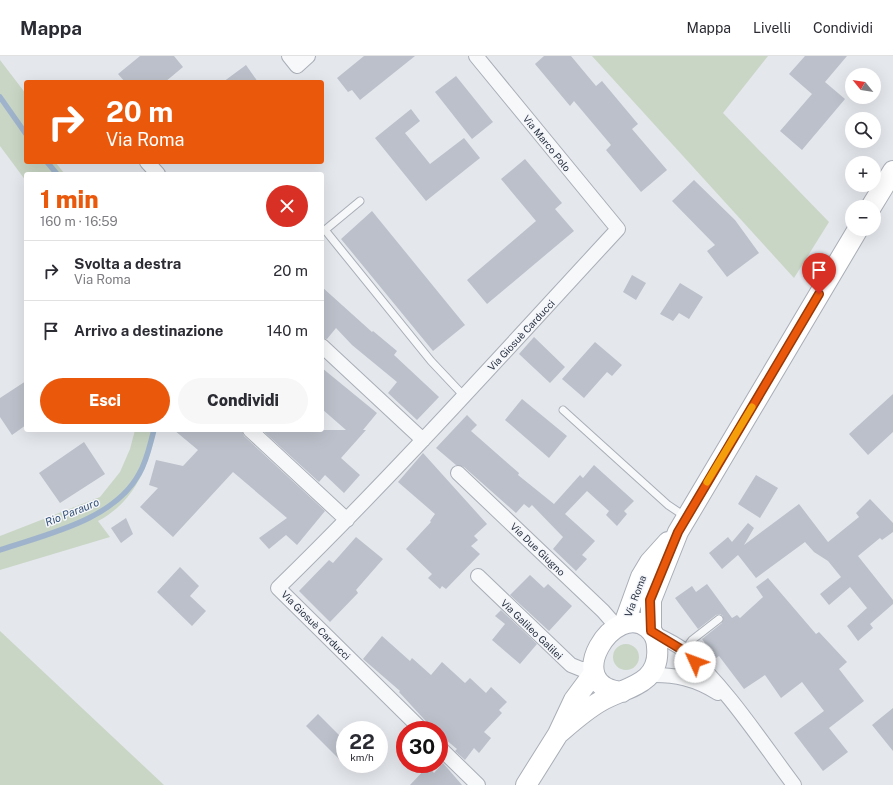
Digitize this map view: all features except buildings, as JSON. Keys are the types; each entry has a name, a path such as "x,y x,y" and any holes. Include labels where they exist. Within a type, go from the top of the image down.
{"street":[{"path":"289,56 297,66 308,56"},
{"name":"Via Marco Polo","path":"476,56 618,229"},
{"path":"149,164 156,172"},
{"path":"876,200 893,171"},
{"name":"Via Giosuè Carducci","path":"413,721 278,588 347,520 423,440 618,229"},
{"name":"Via Roma","path":"558,734 587,709 603,699 632,688 649,675 656,662 658,653 657,645 652,632 650,600 682,524 854,236"},
{"path":"324,348 423,440"},
{"path":"252,432 347,520"},
{"name":"Via Due Giugno","path":"458,473 603,611 621,625"},
{"name":"Via Roma","path":"526,785 558,734 574,700 594,671 597,651 604,640 621,625 641,577 650,562 682,524"},
{"name":"Via Galileo Galilei","path":"478,576 571,665 581,669 594,671"},
{"name":"Via Roma","path":"621,625 632,622 639,623 652,632"},
{"path":"652,632 667,639 684,651 712,680 794,785"},
{"path":"674,675 684,651"},
{"path":"594,671 597,681 603,687 622,692"},
{"path":"649,675 674,675 686,677 704,684 727,699"},
{"path":"448,756 478,785"}],"lane":[{"path":"360,201 325,230 431,361 464,396"},
{"path":"563,410 668,505 682,524"},
{"path":"684,651 692,640 719,619"}],"green space":[{"path":"592,56 768,56 723,113 829,222 794,278"},
{"path":"0,60 24,91 24,164 57,164 63,172 24,172 24,178 0,146"},
{"path":"134,432 156,432 149,457 138,483 121,504 98,521 110,537 0,570 0,536 100,497 120,472 130,449"},
{"path":"0,631 164,785 0,785"},
{"path":"626,644 635,648 639,657 635,666 626,670 617,666 613,657 617,648"}],"waterway":[{"name":"Rio Parauro","path":"0,97 24,131"},
{"name":"Rio Parauro","path":"49,164 55,172"},
{"name":"Rio Parauro","path":"0,550 78,523 113,503 128,490 142,469 153,432"}],"slow traffic":[{"path":"707,482 752,407"}],"route":[{"path":"695,662 684,651 667,639 651,631 650,600 654,587 678,532 819,294"}]}
